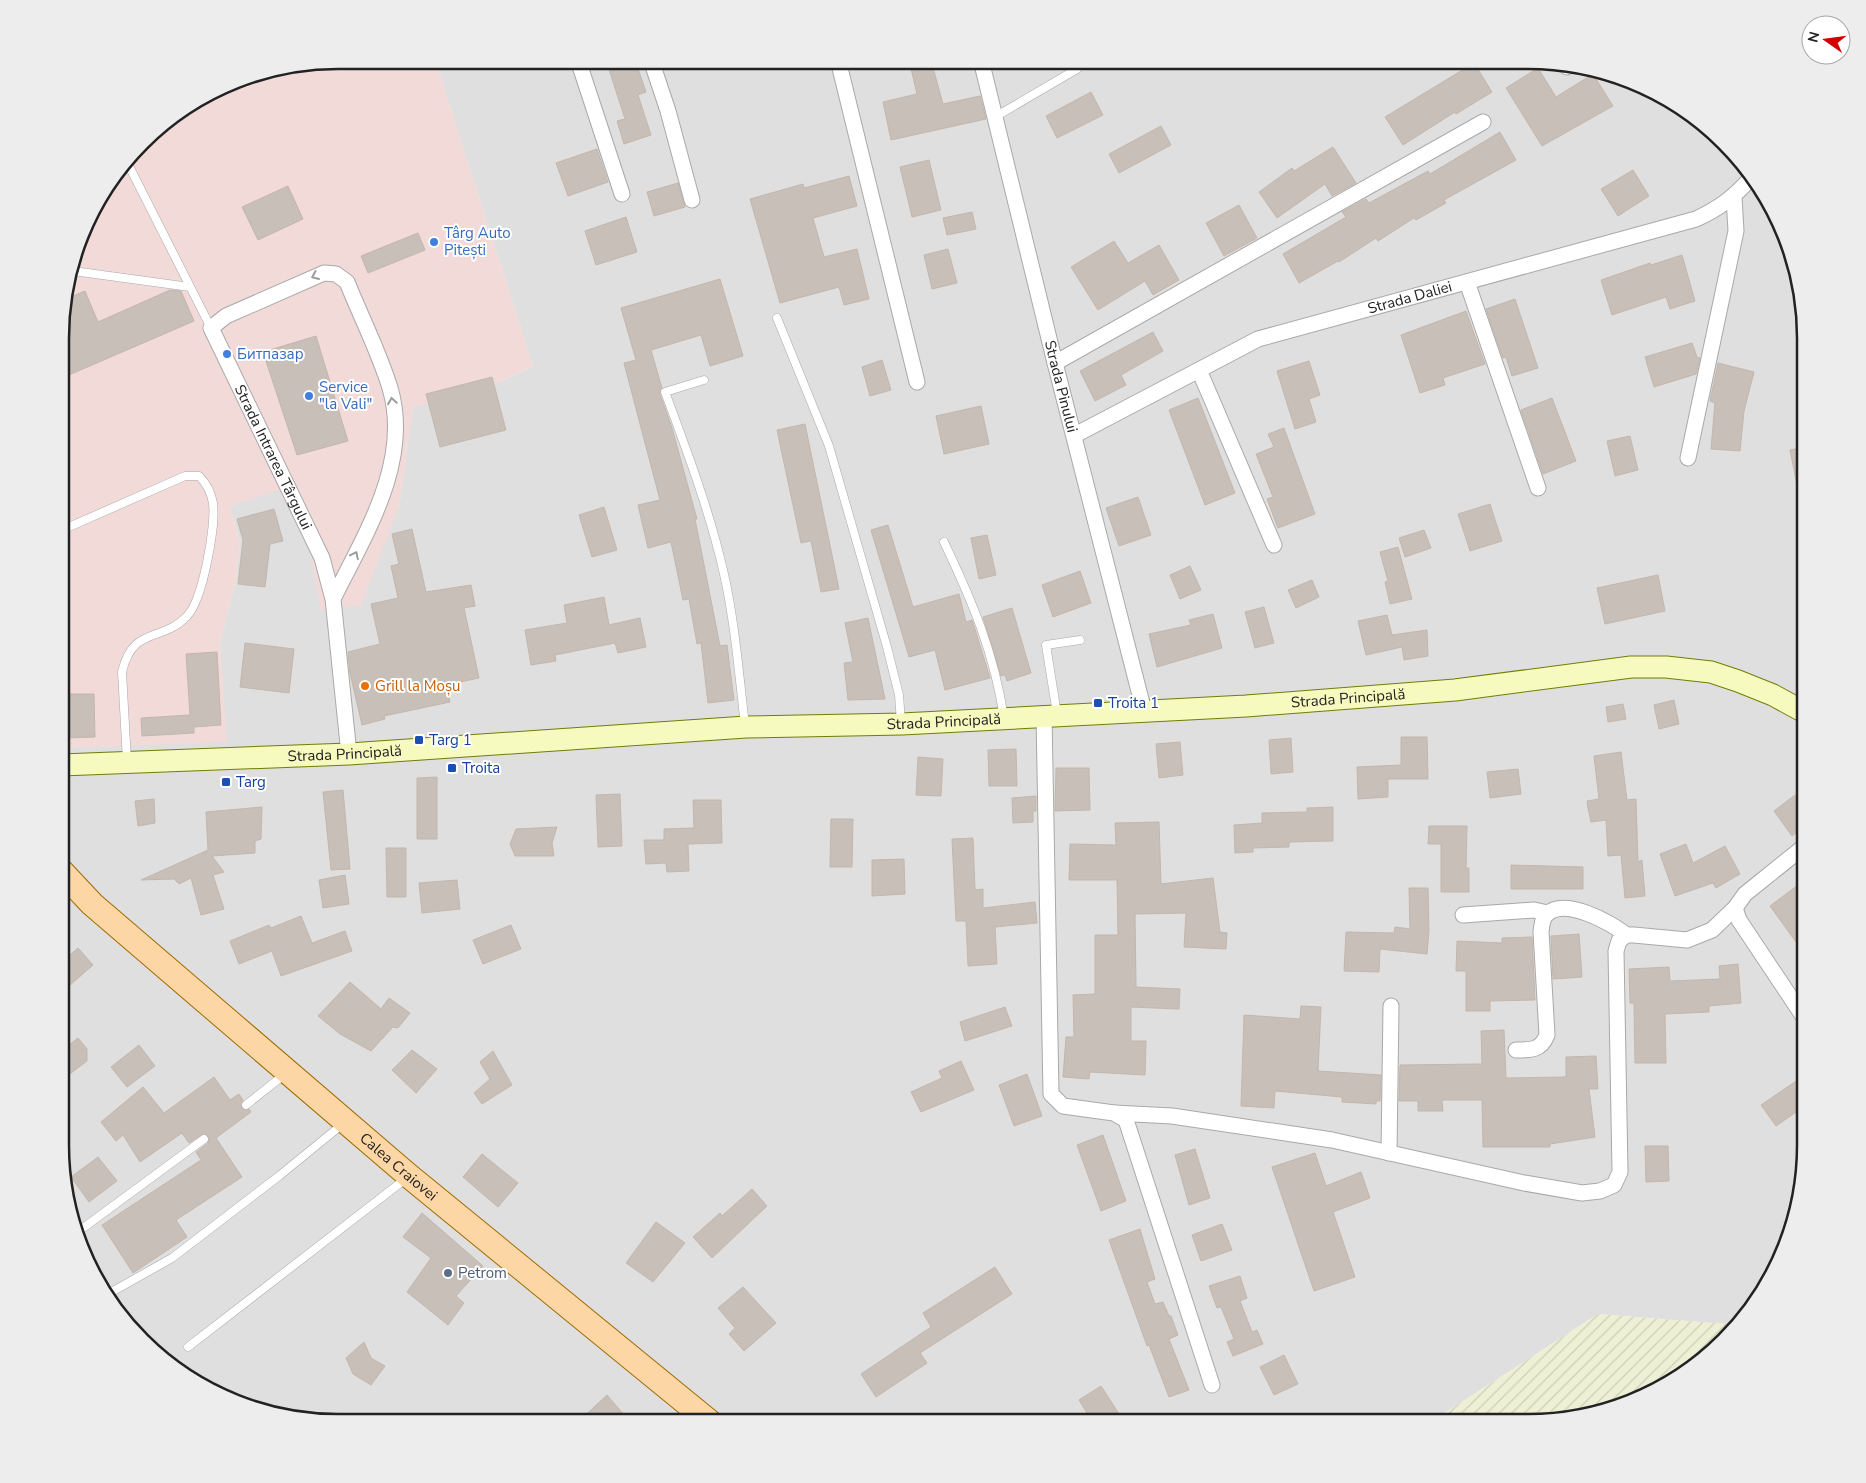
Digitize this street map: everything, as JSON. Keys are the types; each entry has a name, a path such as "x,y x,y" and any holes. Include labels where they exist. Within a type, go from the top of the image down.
{"main road":[{"name":"Strada Principală","path":"69,767 128,762 349,754 746,727 902,724 1144,711 1455,690 1594,671 1666,667 1711,672 1738,680 1773,695 1797,709"},
{"name":"Calea Craiovei","path":"69,880 92,904 345,1122 700,1414"},
{"name":"Calea Craiovei","path":"69,890 92,904"}],"street":[{"path":"581,69 622,194"},
{"path":"654,69 668,111 692,200"},
{"path":"840,69 917,382"},
{"name":"Strada Pinului","path":"983,69 1055,363 1075,435 1144,711"},
{"path":"1055,363 1483,122"},
{"name":"Strada Daliei","path":"1075,435 1258,339 1696,219 1718,209 1734,197 1748,182"},
{"path":"1688,458 1736,231 1734,197"},
{"path":"211,328 226,316 324,273 336,274 347,282 390,388 395,419 391,467 380,504 333,599"},
{"path":"1467,282 1538,488"},
{"name":"Strada Intrarea Târgului","path":"211,328 322,558 333,599 349,754"},
{"path":"1199,370 1274,545"},
{"path":"1050,715 1051,1094 1062,1106 1114,1113 1172,1116 1332,1140 1524,1183 1582,1193 1600,1191 1614,1185 1620,1172 1621,1137 1616,951 1619,940 1626,935"},
{"path":"1463,915 1534,910 1548,913 1557,910 1593,915 1612,924 1626,935 1687,940 1712,930 1736,908 1745,894 1797,853"},
{"path":"1736,908 1739,920 1797,1006"},
{"path":"1516,1050 1534,1050 1543,1045 1547,1035 1541,932 1543,920 1548,913"},
{"path":"1388,1153 1391,1006"},
{"path":"1114,1113 1126,1120 1212,1386"}],"lane":[{"path":"995,117 1077,69"},
{"path":"130,167 211,328"},
{"path":"77,272 190,287"},
{"path":"777,318 829,446 900,695 902,724"},
{"path":"704,380 665,392 694,470 724,573 746,727"},
{"path":"69,527 185,476 199,476 208,484 213,504 209,555 195,604 188,616 176,625 144,638 135,644 125,659 122,672 128,762"},
{"path":"944,542 974,604 999,683 1004,718"},
{"path":"1050,715 1046,645 1080,640"},
{"path":"246,1105 288,1071"},
{"path":"112,1292 172,1258 280,1176 345,1122"},
{"path":"82,1228 204,1139"},
{"path":"188,1347 409,1176"}],"shaded area":[{"name":"Битпазар","path":"320,69 438,69 533,366 500,382 413,408 399,507 361,605 321,610 309,547 279,490 230,506 240,543 236,579 220,644 227,742 69,748 69,320 74,285 83,251 105,203 124,174 160,136 174,124 203,105 251,83 303,71"},
{"path":"438,69 1546,69 1598,78 1631,89 1663,105 1692,124 1730,160 1742,174 1761,203 1783,251 1792,285 1797,320 1797,1163 1788,1215 1777,1248 1761,1280 1742,1309 1729,1324 1598,1314 1443,1414 320,1414 268,1405 235,1394 203,1378 174,1359 136,1323 114,1295 89,1248 74,1198 69,1163 69,748 226,741 220,644 236,579 240,543 230,506 279,489 309,547 399,507 413,407 500,382 533,366"}],"green space":[{"path":"1598,1314 1729,1324 1706,1347 1678,1369 1631,1394 1615,1400 1581,1409 1546,1414 1443,1414"}],"building":[{"path":"609,69 638,69 646,92 638,95 651,135 624,144 617,121 625,119"},
{"path":"911,69 933,69 943,104 980,96 986,119 891,140 883,102 917,94"},
{"path":"1464,69 1478,69 1492,92 1456,114 1455,112 1403,145 1385,117"},
{"path":"1539,69 1556,97 1590,76 1595,77 1613,106 1542,146 1506,88"},
{"path":"1091,92 1103,115 1057,138 1046,116"},
{"path":"1161,126 1171,145 1119,173 1109,154"},
{"path":"1500,132 1516,160 1444,200 1446,203 1416,220 1414,218 1378,241 1376,238 1339,262 1299,283 1283,254 1346,217 1342,212 1366,199 1369,203 1428,171 1430,174"},
{"path":"1333,147 1356,183 1332,196 1325,184 1277,218 1259,192 1292,168 1294,171"},
{"path":"597,149 608,182 568,196 556,163"},
{"path":"929,160 941,210 912,217 900,167"},
{"path":"1633,170 1649,196 1618,216 1601,189"},
{"path":"849,176 857,206 813,218 824,257 857,249 869,299 844,305 839,287 780,303 750,199 803,184 804,188"},
{"path":"678,183 685,207 654,216 647,192"},
{"path":"288,186 303,219 258,240 242,207"},
{"path":"1239,205 1257,238 1224,256 1206,223"},
{"path":"972,212 976,229 947,235 943,218"},
{"path":"626,217 637,252 596,265 585,231"},
{"path":"418,233 425,250 368,273 361,256"},
{"path":"1114,241 1128,263 1159,245 1179,280 1153,295 1145,281 1098,310 1071,267"},
{"path":"948,249 957,283 932,289 924,255"},
{"path":"1682,255 1695,301 1670,309 1666,297 1612,315 1601,280 1650,263 1651,265"},
{"path":"720,279 743,356 710,366 701,335 651,350 662,388 660,394 672,428 697,519 695,519 720,646 727,645 734,700 708,703 701,643 697,644 689,599 683,600 671,542 648,548 638,505 660,500 624,363 636,360 621,308"},
{"path":"170,290 181,291 194,321 69,375 69,320 72,296 85,291 98,322"},
{"path":"1515,299 1538,368 1512,376 1506,357 1503,358 1486,309"},
{"path":"1466,311 1485,364 1443,378 1445,385 1420,393 1401,335"},
{"path":"1153,332 1163,351 1121,375 1126,385 1095,401 1080,371"},
{"path":"316,336 348,441 297,455 263,352"},
{"path":"1692,343 1697,357 1700,358 1696,374 1654,387 1645,357"},
{"path":"882,360 891,390 870,396 862,367"},
{"path":"1309,361 1320,395 1309,399 1316,422 1295,429 1277,371"},
{"path":"1718,363 1754,372 1744,411 1740,451 1711,449 1715,403 1710,401"},
{"path":"492,377 506,430 440,447 426,394"},
{"path":"1198,398 1235,493 1205,505 1169,410"},
{"path":"1552,398 1576,461 1543,474 1521,410"},
{"path":"981,406 989,444 944,454 936,416"},
{"path":"805,424 839,589 821,592 811,541 801,543 777,430"},
{"path":"1284,428 1315,514 1278,528 1267,499 1273,497 1256,454 1274,447 1268,434"},
{"path":"1630,436 1638,470 1615,476 1607,441"},
{"path":"1797,449 1797,485 1790,450"},
{"path":"1138,497 1151,535 1119,546 1106,508"},
{"path":"1490,504 1502,541 1470,551 1458,514"},
{"path":"604,507 617,550 592,557 579,515"},
{"path":"274,509 283,541 270,544 265,587 238,584 243,540 237,519"},
{"path":"888,525 913,607 959,594 966,622 972,620 990,678 945,690 935,650 909,657 871,530"},
{"path":"412,529 426,592 471,585 475,606 464,608 479,678 446,685 450,702 384,716 385,719 362,725 350,673 348,652 380,644 371,604 398,598 391,566 399,564 392,534"},
{"path":"1424,530 1431,548 1405,557 1399,538"},
{"path":"987,535 996,575 979,579 971,538"},
{"path":"1398,547 1412,599 1390,604 1385,582 1388,581 1380,552"},
{"path":"1190,566 1201,590 1180,599 1170,575"},
{"path":"1080,571 1091,603 1053,617 1042,585"},
{"path":"1658,575 1665,611 1605,624 1597,588"},
{"path":"1312,580 1319,597 1296,608 1288,590"},
{"path":"604,597 609,625 640,618 646,647 618,653 615,643 555,655 556,661 531,665 525,630 567,623 564,605"},
{"path":"1264,607 1274,643 1255,648 1245,612"},
{"path":"1012,608 1031,673 1007,681 1005,675 1001,676 983,617"},
{"path":"1213,614 1222,648 1157,667 1149,634 1191,625 1189,620"},
{"path":"1387,615 1392,635 1427,630 1428,656 1404,660 1402,647 1366,655 1358,621"},
{"path":"868,618 885,699 848,700 844,663 853,662 845,623"},
{"path":"245,643 294,649 289,693 240,687"},
{"path":"217,652 221,725 194,727 194,733 142,736 141,718 190,715 186,654"},
{"path":"69,694 94,694 95,737 69,738"},
{"path":"1674,700 1679,724 1659,729 1654,705"},
{"path":"1623,704 1626,719 1608,722 1606,707"},
{"path":"1401,737 1427,737 1428,779 1388,779 1388,797 1358,799 1357,767 1401,765"},
{"path":"1291,738 1293,772 1271,774 1269,740"},
{"path":"1180,742 1183,775 1159,778 1156,744"},
{"path":"1016,749 1017,786 989,786 988,750"},
{"path":"1621,752 1627,800 1636,799 1638,862 1642,860 1645,896 1625,898 1621,855 1608,856 1606,820 1591,822 1587,801 1599,799 1594,756"},
{"path":"918,757 943,759 941,796 916,795"},
{"path":"1056,768 1089,768 1090,810 1055,811"},
{"path":"1518,769 1521,794 1490,798 1487,772"},
{"path":"437,777 437,839 417,839 417,778"},
{"path":"343,790 350,869 331,870 323,792"},
{"path":"620,794 622,846 598,847 596,795"},
{"path":"1795,795 1797,798 1797,832 1792,836 1774,811"},
{"path":"1036,796 1036,811 1033,811 1033,822 1013,823 1012,798"},
{"path":"154,799 155,823 138,826 135,801"},
{"path":"693,800 721,800 722,843 688,844 689,871 667,872 666,863 646,864 644,840 664,840 664,829 694,828"},
{"path":"262,807 261,839 255,841 255,853 212,856 224,872 213,875 224,909 201,915 191,878 179,884 174,879 141,880 208,850 206,812"},
{"path":"1333,807 1333,841 1289,842 1289,847 1253,848 1253,852 1235,853 1234,825 1262,823 1262,813 1307,812 1307,808"},
{"path":"831,819 853,819 852,867 830,867"},
{"path":"1159,822 1161,884 1213,878 1220,932 1227,933 1226,949 1184,947 1186,913 1135,914 1136,987 1180,989 1179,1009 1131,1007 1131,1041 1146,1041 1145,1075 1090,1072 1089,1079 1063,1077 1066,1037 1074,1037 1073,995 1095,994 1095,935 1118,935 1117,880 1069,880 1070,844 1116,845 1115,823"},
{"path":"1429,826 1467,826 1466,868 1469,868 1469,892 1441,892 1441,844 1428,844"},
{"path":"557,827 552,843 554,856 515,856 510,844 516,829"},
{"path":"973,838 975,890 983,889 983,908 1035,902 1037,923 995,927 997,964 968,966 966,921 956,921 952,839"},
{"path":"1686,844 1693,863 1725,846 1740,874 1716,888 1713,883 1675,896 1660,854"},
{"path":"386,848 406,848 406,897 387,897"},
{"path":"904,859 905,894 872,896 872,860"},
{"path":"1511,865 1583,867 1583,889 1511,889"},
{"path":"345,875 349,904 323,908 319,880"},
{"path":"457,880 460,909 422,913 419,883"},
{"path":"1797,886 1797,941 1796,942 1770,906"},
{"path":"1409,888 1428,888 1429,931 1427,954 1380,949 1379,972 1344,971 1346,932 1394,933 1395,927 1410,929"},
{"path":"301,916 312,943 345,931 352,951 281,976 272,951 239,964 230,941 269,925 271,928"},
{"path":"511,925 521,949 483,964 473,940"},
{"path":"1579,934 1582,977 1553,979 1551,936"},
{"path":"1532,937 1535,1000 1490,1001 1490,1011 1466,1011 1466,971 1456,971 1457,941 1502,943 1502,938"},
{"path":"78,948 93,965 69,986 69,956"},
{"path":"1738,964 1741,1003 1709,1006 1709,1012 1665,1014 1666,1063 1635,1063 1634,1003 1630,1003 1629,969 1669,967 1670,981 1720,979 1719,966"},
{"path":"350,982 381,1009 389,998 410,1013 398,1028 393,1027 371,1051 340,1034 318,1016"},
{"path":"1301,1006 1321,1007 1318,1071 1381,1075 1380,1101 1376,1101 1376,1104 1342,1102 1342,1097 1275,1091 1274,1108 1241,1106 1244,1015 1300,1019"},
{"path":"1005,1007 1012,1026 965,1041 960,1022"},
{"path":"1504,1030 1506,1078 1566,1077 1566,1057 1596,1056 1598,1089 1589,1089 1595,1137 1550,1144 1550,1147 1483,1147 1482,1100 1442,1100 1443,1111 1418,1111 1418,1101 1399,1101 1400,1065 1482,1064 1481,1031"},
{"path":"78,1038 87,1049 87,1061 69,1074 69,1045"},
{"path":"139,1045 155,1066 127,1087 111,1067"},
{"path":"412,1050 437,1069 416,1093 392,1070"},
{"path":"493,1051 512,1085 482,1104 474,1093 490,1079 480,1062"},
{"path":"961,1061 974,1090 921,1112 911,1092 942,1078 939,1071"},
{"path":"1027,1074 1042,1116 1014,1126 999,1085"},
{"path":"214,1077 230,1100 239,1094 243,1100 241,1108 249,1109 251,1112 216,1138 242,1177 176,1220 187,1237 133,1273 102,1225 201,1160 196,1152 208,1143 209,1138 203,1134 189,1143 182,1133 140,1162 123,1135 116,1141 101,1122 143,1087 164,1113"},
{"path":"1797,1080 1797,1112 1776,1126 1761,1105"},
{"path":"1103,1135 1126,1201 1101,1211 1077,1145"},
{"path":"1645,1146 1668,1146 1669,1181 1646,1182"},
{"path":"1195,1149 1210,1198 1189,1205 1175,1155"},
{"path":"1315,1153 1326,1186 1361,1172 1370,1198 1333,1212 1355,1277 1314,1291 1272,1167"},
{"path":"482,1154 518,1183 498,1207 463,1177"},
{"path":"98,1157 117,1181 89,1202 71,1177"},
{"path":"752,1189 767,1206 712,1258 693,1237 720,1213 722,1216"},
{"name":"Petrom","path":"422,1213 483,1266 456,1296 464,1303 448,1325 407,1292 431,1258 403,1237"},
{"path":"656,1222 685,1243 653,1282 626,1263"},
{"path":"1222,1224 1232,1250 1201,1261 1192,1235"},
{"path":"1140,1229 1155,1279 1147,1282 1155,1304 1163,1302 1169,1316 1171,1316 1178,1335 1169,1339 1189,1390 1169,1397 1149,1345 1147,1346 1109,1240"},
{"path":"995,1267 1012,1294 920,1353 927,1363 876,1397 861,1374 931,1327 923,1313"},
{"path":"1240,1276 1247,1298 1240,1301 1252,1332 1257,1330 1263,1344 1233,1356 1227,1342 1234,1339 1221,1307 1217,1308 1209,1286"},
{"path":"743,1287 776,1323 744,1351 729,1334 735,1328 718,1308"},
{"path":"364,1342 371,1358 385,1366 371,1385 353,1374 346,1358"},
{"path":"1284,1355 1298,1384 1274,1395 1260,1367"},
{"path":"1101,1386 1119,1414 1088,1414 1079,1400"},
{"path":"607,1395 623,1414 587,1414"}],"place":[{"name":"Târg Auto Pitești","path":"434,242"},
{"name":"Битпазар","path":"227,354"},
{"name":"Service \"la Vali\"","path":"309,396"},
{"name":"Grill la Moșu","path":"365,686"},
{"name":"Troita 1","path":"1098,703"},
{"name":"Targ 1","path":"419,740"},
{"name":"Troita","path":"452,768"},
{"name":"Targ","path":"226,782"},
{"name":"Petrom","path":"448,1273"}]}
